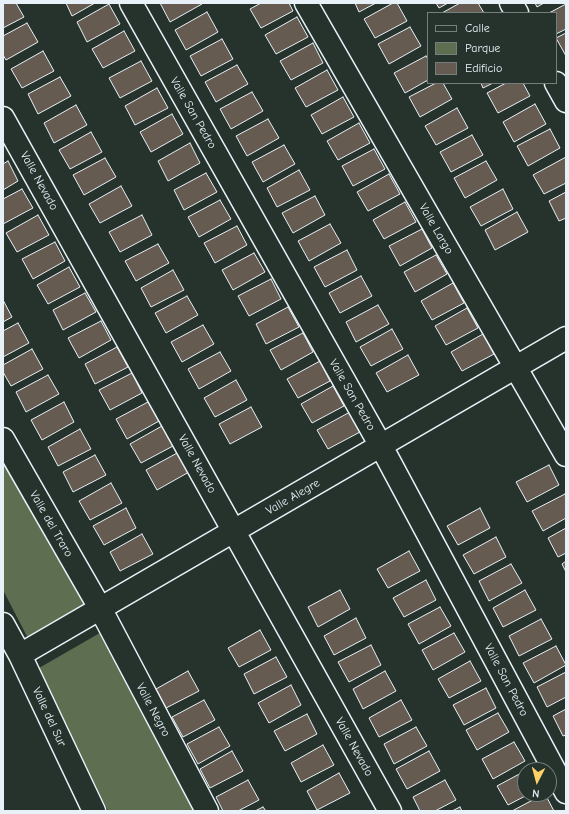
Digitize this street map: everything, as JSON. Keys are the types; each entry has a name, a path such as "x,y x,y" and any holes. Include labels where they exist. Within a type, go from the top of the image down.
{"street":[{"name":"Valle San Pedro","path":"130,3 381,446 566,792"},
{"name":"Valle Largo","path":"306,3 566,455"},
{"path":"511,3 516,12"},
{"path":"557,84 566,101"},
{"name":"Valle Nevado","path":"3,118 390,811"},
{"name":"Valle Alegre","path":"20,655 566,338"},
{"name":"Valle del Traro","path":"3,439 100,608"},
{"name":"Valle Negro","path":"100,608 207,811"},
{"name":"Valle del Sur","path":"3,624 20,655 94,811"}],"green space":[{"path":"3,458 91,614 33,648 3,590"},
{"path":"105,630 199,811 108,811 39,668"}],"building":[{"path":"3,3 16,3 24,17 3,28"},
{"path":"66,3 95,3 72,16"},
{"path":"160,3 202,3 202,4 170,22"},
{"path":"261,3 289,3 293,11 261,28 250,9"},
{"path":"355,3 376,3 359,12"},
{"path":"393,3 397,3 407,21 375,38 364,19"},
{"path":"436,3 448,3 439,8"},
{"path":"460,3 478,3 483,12 444,12"},
{"path":"535,3 544,3 537,7"},
{"path":"109,4 120,24 87,42 77,22"},
{"path":"566,4 566,29 557,34 557,12 551,12"},
{"path":"207,12 218,32 186,50 175,30"},
{"path":"297,17 308,37 276,54 265,35"},
{"path":"27,23 38,42 6,60 3,55 3,36"},
{"path":"410,27 421,46 389,64 378,44"},
{"path":"124,31 135,51 103,68 92,49"},
{"path":"566,33 566,56 557,40 557,38"},
{"path":"222,39 233,59 201,76 190,56"},
{"path":"313,43 323,63 291,80 280,61"},
{"path":"43,51 54,71 22,88 11,69"},
{"path":"426,56 427,58 427,81 405,93 394,73"},
{"path":"141,61 152,81 120,98 109,78"},
{"path":"237,65 248,84 216,102 205,82"},
{"path":"327,70 338,90 306,107 295,88"},
{"path":"60,77 71,96 38,114 28,94"},
{"path":"434,84 444,84 452,99 420,117 409,97"},
{"path":"481,84 491,84 483,88"},
{"path":"504,84 524,84 530,96 498,113 487,93"},
{"path":"157,88 168,108 135,125 125,106"},
{"path":"252,92 263,111 231,129 220,109"},
{"path":"343,97 354,117 322,134 311,115"},
{"path":"535,104 546,124 514,142 503,122"},
{"path":"76,105 87,125 54,143 44,123"},
{"path":"457,108 468,128 436,145 425,126"},
{"path":"172,114 183,134 151,152 140,132"},
{"path":"268,119 279,138 247,156 236,136"},
{"path":"359,123 370,143 338,160 327,141"},
{"path":"550,129 560,148 528,166 517,146"},
{"path":"91,132 102,152 70,169 59,150"},
{"path":"472,135 483,155 451,172 440,152"},
{"path":"190,143 200,163 168,181 158,161"},
{"path":"284,145 295,164 263,182 252,162"},
{"path":"374,149 385,169 353,186 342,166"},
{"path":"566,157 566,183 544,194 533,175"},
{"path":"105,158 116,177 84,195 73,175"},
{"path":"8,161 18,181 3,190 3,164"},
{"path":"486,161 497,180 465,198 454,178"},
{"path":"299,170 310,190 277,207 267,188"},
{"path":"206,173 217,192 184,210 174,190"},
{"path":"389,174 400,194 368,211 357,192"},
{"path":"121,186 132,206 100,223 89,204"},
{"path":"22,189 33,208 3,224 3,199"},
{"path":"503,189 513,209 481,226 470,207"},
{"path":"566,192 566,218 559,221 549,201"},
{"path":"315,196 325,215 293,233 282,213"},
{"path":"220,200 231,219 199,237 188,217"},
{"path":"405,202 416,222 384,239 373,220"},
{"path":"517,212 528,232 495,250 485,230"},
{"path":"38,215 49,235 17,252 6,233"},
{"path":"142,215 152,235 120,252 109,232"},
{"path":"330,224 341,243 309,261 298,241"},
{"path":"237,226 247,245 215,263 204,243"},
{"path":"422,229 432,248 400,266 389,246"},
{"path":"55,242 65,261 33,279 22,259"},
{"path":"158,244 169,263 136,281 125,261"},
{"path":"347,250 357,270 325,287 314,267"},
{"path":"254,253 265,272 233,290 222,270"},
{"path":"436,255 447,274 415,292 404,272"},
{"path":"69,267 80,287 48,304 37,285"},
{"path":"173,270 184,290 151,307 141,288"},
{"path":"361,276 372,296 340,313 329,293"},
{"path":"271,279 281,299 249,316 238,296"},
{"path":"453,283 464,303 432,320 421,301"},
{"path":"85,293 96,312 63,330 53,310"},
{"path":"187,296 198,315 166,333 155,313"},
{"path":"3,300 12,317 3,322"},
{"path":"378,305 389,324 356,342 346,322"},
{"path":"288,307 299,327 266,344 256,324"},
{"path":"467,308 478,328 446,345 435,326"},
{"path":"101,321 111,340 79,358 68,338"},
{"path":"18,323 29,343 3,357 3,331"},
{"path":"203,325 214,344 182,362 171,342"},
{"path":"392,329 403,349 371,366 360,347"},
{"path":"303,333 313,352 281,370 270,350"},
{"path":"483,334 494,354 462,371 451,352"},
{"path":"117,347 128,367 95,384 85,364"},
{"path":"32,349 43,369 11,386 3,372 3,365"},
{"path":"220,352 231,371 199,389 188,369"},
{"path":"408,355 419,375 387,392 376,373"},
{"path":"320,361 330,381 298,398 287,379"},
{"path":"132,373 142,393 110,410 99,390"},
{"path":"48,375 59,394 26,412 16,392"},
{"path":"236,380 247,400 215,417 204,398"},
{"path":"333,386 344,406 312,423 301,404"},
{"path":"64,402 74,422 42,440 31,420"},
{"path":"148,402 159,421 127,439 116,419"},
{"path":"251,407 262,427 230,444 219,424"},
{"path":"350,412 360,432 328,449 317,430"},
{"path":"162,426 173,446 141,463 130,444"},
{"path":"80,429 91,449 58,466 48,447"},
{"path":"179,452 189,472 157,490 146,470"},
{"path":"95,455 106,475 73,492 63,472"},
{"path":"549,465 559,485 527,502 516,482"},
{"path":"111,483 122,503 90,520 79,501"},
{"path":"565,494 566,518 543,531 532,511"},
{"path":"126,508 136,528 104,545 93,526"},
{"path":"480,508 490,528 458,545 447,526"},
{"path":"566,528 566,553 558,557 548,538"},
{"path":"142,534 153,554 120,571 110,552"},
{"path":"496,537 506,557 474,574 463,555"},
{"path":"409,551 420,571 388,588 377,569"},
{"path":"566,561 566,572 562,564"},
{"path":"511,564 522,583 489,601 479,581"},
{"path":"426,580 436,600 404,617 393,598"},
{"path":"340,590 350,609 318,627 308,607"},
{"path":"525,590 536,610 503,627 493,608"},
{"path":"440,607 451,626 419,644 408,624"},
{"path":"356,618 366,638 334,655 324,636"},
{"path":"541,619 552,639 519,656 509,636"},
{"path":"260,630 271,650 239,667 228,648"},
{"path":"454,633 465,652 433,670 422,650"},
{"path":"371,645 381,665 349,682 338,662"},
{"path":"556,646 566,665 534,683 523,663"},
{"path":"276,657 287,677 254,694 244,674"},
{"path":"470,661 481,681 449,698 438,679"},
{"path":"188,671 199,691 166,708 156,689"},
{"path":"385,671 396,691 363,709 353,689"},
{"path":"566,672 566,697 547,707 537,687"},
{"path":"291,685 301,705 269,723 258,703"},
{"path":"486,688 496,708 464,725 453,705"},
{"path":"204,700 215,720 183,737 172,717"},
{"path":"401,700 412,720 379,737 369,718"},
{"path":"566,709 566,735 563,736 553,716"},
{"path":"498,713 509,732 477,750 466,730"},
{"path":"307,714 317,734 285,751 274,731"},
{"path":"219,727 230,746 198,764 187,744"},
{"path":"416,727 427,746 394,764 384,744"},
{"path":"514,742 525,761 517,762 517,766 493,779 482,759"},
{"path":"323,745 334,765 301,782 291,763"},
{"path":"232,751 243,771 210,788 200,769"},
{"path":"429,751 440,771 407,789 396,769"},
{"path":"339,773 350,793 317,810 307,791"},
{"path":"517,775 517,800 508,805 497,786"},
{"path":"248,780 259,800 238,811 223,811 216,797"},
{"path":"445,780 456,800 435,811 420,811 413,797"},
{"path":"529,802 549,802 554,811 512,811"},
{"path":"263,807 266,811 255,811"},
{"path":"460,807 462,811 452,811"}]}
